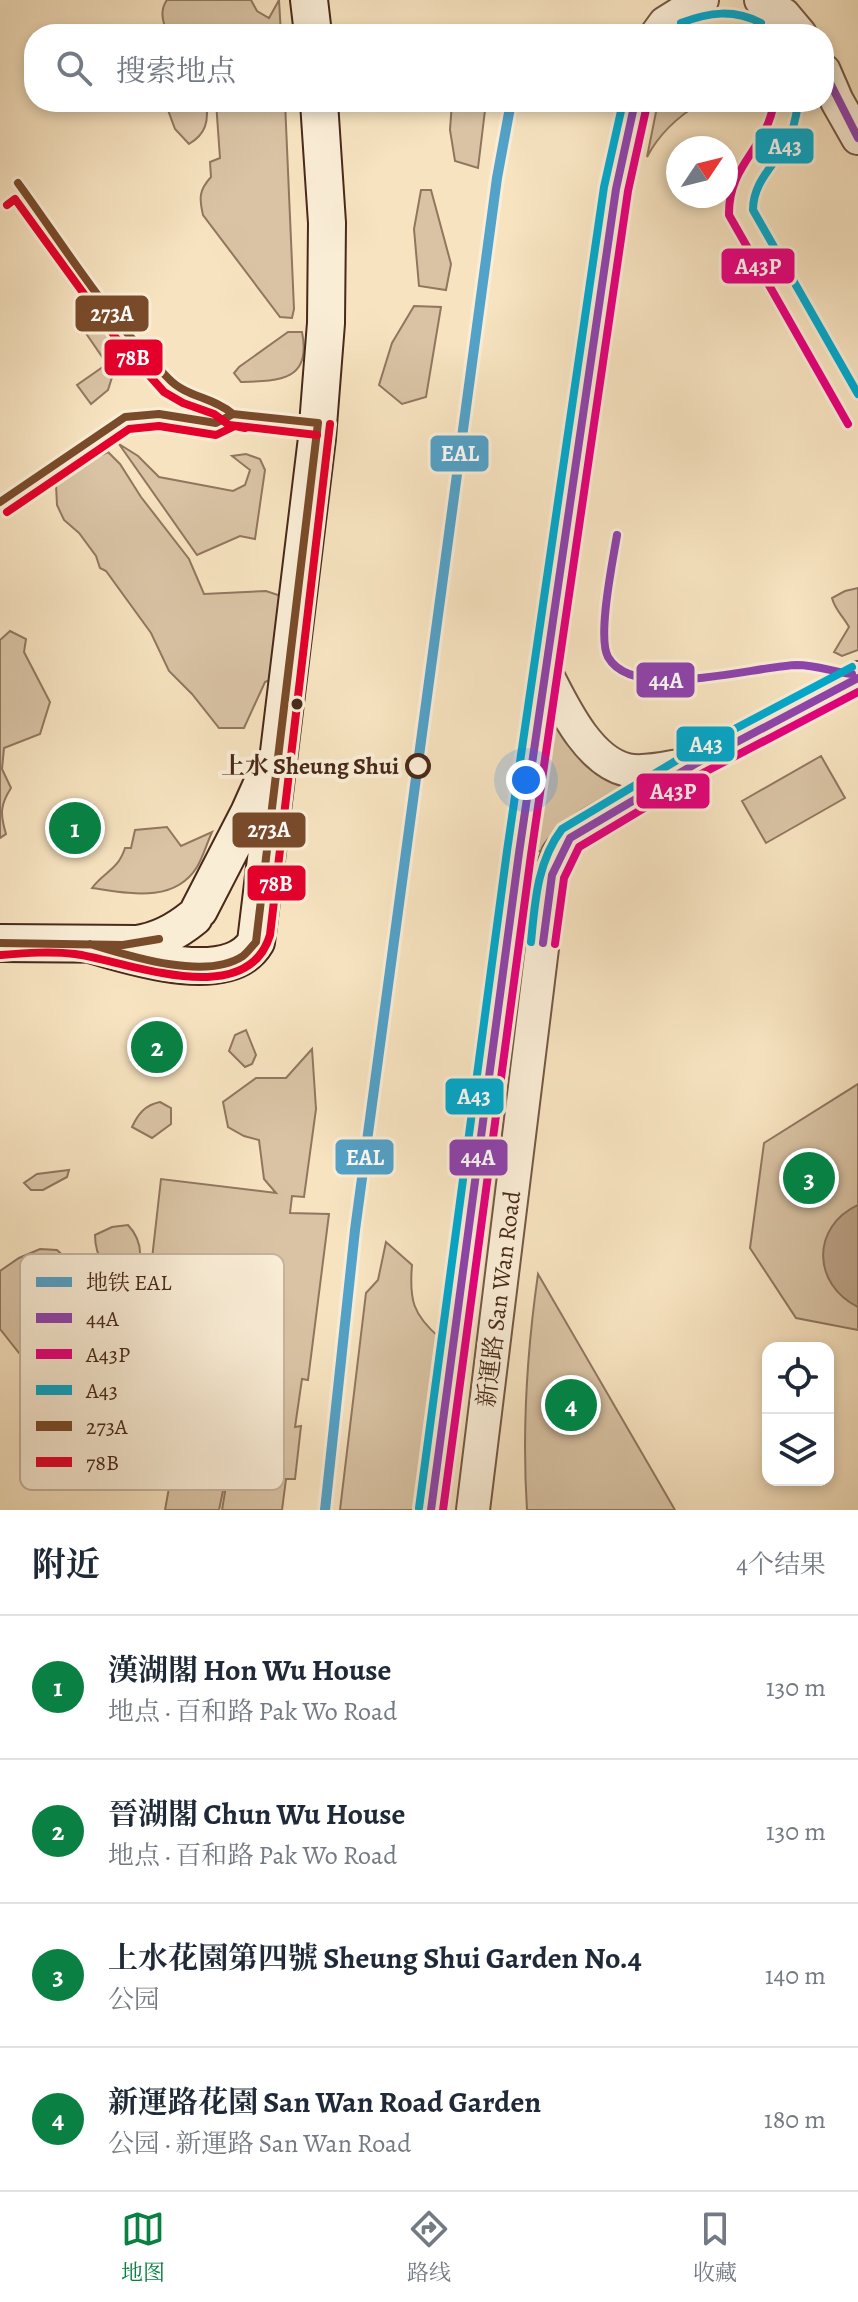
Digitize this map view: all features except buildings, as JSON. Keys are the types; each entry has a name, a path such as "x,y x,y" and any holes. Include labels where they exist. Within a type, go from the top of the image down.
{"main road":[{"path":"309,0 312,24"},
{"path":"90,944 157,962 191,965 238,960 256,942 318,423 326,323 327,223 320,112"},
{"path":"221,962 199,950 193,934 196,914 249,813 280,739"},
{"path":"0,943 150,942 174,932 212,899 229,897 245,903 258,925"}],"street":[{"path":"656,24 666,0"},
{"path":"664,24 702,0"},
{"path":"761,0 784,15 792,24"},
{"path":"801,0 809,24"},
{"path":"834,94 858,138"},
{"name":"新運路 San Wan Road","path":"431,1510 519,853 611,224 633,112"},
{"path":"547,675 584,737 613,764 626,770 639,771 695,764"},
{"name":"新運路 San Wan Road","path":"473,1510 548,898 558,854 570,838 695,764 858,678"}],"shaded area":[{"path":"167,0 251,0 257,11 269,18 279,0 280,24 164,24 162,13"},
{"path":"169,112 207,112 205,126 189,144 175,129"},
{"path":"217,112 285,112 292,318 280,317 203,215 201,194 211,177 210,162 220,158"},
{"path":"451,112 485,112 478,168 455,161 450,130"},
{"path":"656,112 687,112 671,126 647,157"},
{"path":"421,190 431,190 451,264 446,290 419,286 414,229"},
{"path":"414,306 441,307 426,397 402,404 379,385 392,343"},
{"path":"104,314 121,349 108,390 91,404 77,385 107,364 83,329"},
{"path":"288,332 302,332 304,348 297,369 280,379 241,382 234,373 239,367"},
{"path":"119,444 138,456 159,477 233,491 245,485 250,470 232,456 246,454 260,459 265,470 255,539 240,536 197,555"},
{"path":"108,452 189,559 204,594 266,591 281,596 276,677 265,682 244,728 219,728 169,671 151,633 106,571 100,568 96,556 79,533 64,520 57,505 56,485 80,464"},
{"path":"858,588 858,650 842,656 834,652 849,627 832,598"},
{"path":"10,631 26,639 24,652 50,702 40,734 4,748 2,769 11,788 2,810 6,834 0,838 0,640"},
{"path":"550,723 586,731 630,786 545,855 520,830 514,815 513,799 514,783 528,732"},
{"path":"821,756 845,798 766,843 742,801"},
{"path":"167,827 181,846 212,832 197,867 187,879 176,887 149,893 92,888 115,866 125,848 131,848 135,830"},
{"path":"246,1030 256,1055 252,1064 245,1067 229,1051 235,1035"},
{"path":"312,1049 316,1109 304,1197 292,1196 290,1213 329,1214 308,1380 302,1379 295,1427 301,1426 295,1479 286,1479 282,1510 222,1510 225,1490 284,1490 284,1254 153,1254 161,1179 276,1193 264,1179 259,1140 228,1127 223,1102 256,1078 286,1078"},
{"path":"858,1084 858,1330 796,1318 750,1248 764,1143"},
{"path":"160,1102 171,1108 171,1124 152,1138 132,1127 143,1111"},
{"path":"69,1170 67,1177 43,1190 31,1190 24,1183 37,1174"},
{"path":"858,1205 858,1307 843,1297 832,1284 823,1256 825,1241 832,1227"},
{"path":"128,1225 134,1232 140,1254 98,1254 95,1235 112,1227"},
{"path":"386,1242 412,1265 412,1297 418,1314 440,1338 419,1510 340,1510 366,1293 378,1280"},
{"path":"40,1249 57,1250 61,1254 28,1254"},
{"path":"19,1258 20,1353 0,1329 0,1271"},
{"path":"538,1274 675,1510 527,1510 526,1392"},
{"path":"169,1490 223,1490 219,1510 165,1510"}],"metro line":[{"name":"EAL","path":"325,1510 355,1230 497,178 509,112"}],"transit line":[{"name":"A43","path":"681,23 721,14 741,16 761,23"},
{"name":"44A","path":"834,91 858,138"},
{"name":"A43","path":"419,1508 507,851 604,187 621,112"},
{"name":"44A","path":"431,1510 519,853 616,189 633,112"},
{"name":"A43P","path":"443,1510 531,855 628,191 645,112"},
{"name":"A43P","path":"772,112 764,132 735,182 729,215 848,424"},
{"name":"A43","path":"796,112 783,150 757,190 753,210 858,394"},
{"name":"273A","path":"18,183 90,284 148,357 176,385 233,414"},
{"name":"78B","path":"7,205 15,199 116,338 164,392 183,403 214,414 229,425 317,435"},
{"name":"273A","path":"0,502 125,417 159,414 216,423 233,414 318,423"},
{"name":"273A","path":"90,944 167,964 209,966 243,956 256,942 318,423"},
{"name":"78B","path":"1,955 75,954 153,971 212,977 237,971 257,958 270,935 330,424"},
{"name":"78B","path":"7,512 129,429 159,426 216,435 235,426 245,428"},
{"name":"44A","path":"617,535 604,633 608,657 622,671 642,678 668,680 797,665 852,674"},
{"name":"A43","path":"531,942 542,869 562,829 689,753 852,667"},
{"name":"44A","path":"543,943 552,875 570,838 695,764 858,678"},
{"name":"A43P","path":"555,944 564,878 579,847 701,774 858,692"},
{"name":"273A","path":"0,943 123,945 159,939"}],"place":[{"name":"上水 Sheung Shui","path":"418,766"},
{"name":"漢湖閣 Hon Wu House","path":"75,828"},
{"name":"晉湖閣 Chun Wu House","path":"157,1047"},
{"name":"上水花園第四號 Sheung Shui Garden No.4","path":"809,1178"},
{"name":"新運路花園 San Wan Road Garden","path":"571,1405"}]}
